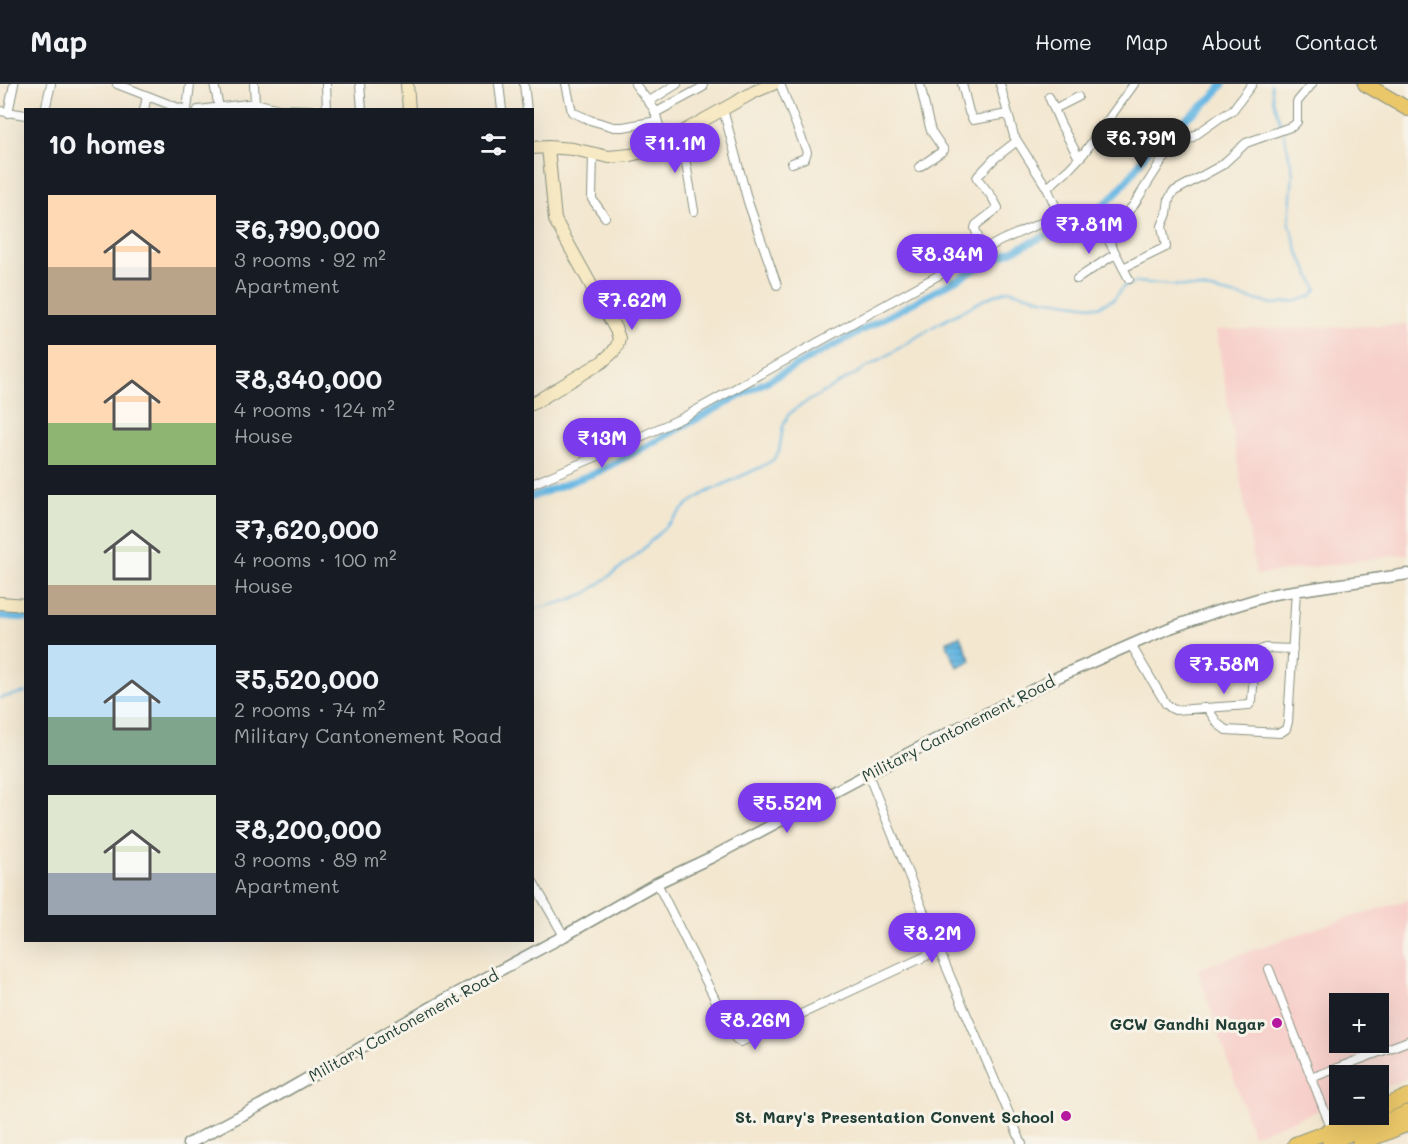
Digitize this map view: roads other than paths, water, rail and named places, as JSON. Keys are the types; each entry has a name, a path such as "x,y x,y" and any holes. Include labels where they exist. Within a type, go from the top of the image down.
{"highway":[{"path":"1365,84 1408,109"},
{"path":"1378,84 1408,102"},
{"path":"1389,1104 1408,1096"},
{"path":"1295,1144 1343,1125"},
{"path":"1359,1144 1407,1128"}],"main road":[{"path":"407,84 409,108"},
{"path":"534,148 573,149 609,157 648,151 723,109 752,88 773,84"},
{"path":"534,403 602,362 617,346 618,338 616,330 555,220 549,147"},
{"path":"0,603 24,605"},
{"path":"1328,1144 1408,1111"}],"street":[{"path":"14,84 4,112 24,115"},
{"path":"45,108 51,84"},
{"path":"117,84 182,108"},
{"path":"144,108 149,84"},
{"path":"187,108 190,84"},
{"path":"214,84 219,107"},
{"path":"254,84 255,103"},
{"path":"326,84 327,108"},
{"path":"360,84 362,108"},
{"path":"499,84 502,108"},
{"path":"524,84 527,108"},
{"path":"566,84 572,112 614,127 623,127 656,117 703,87"},
{"path":"634,84 656,117 664,142"},
{"path":"648,102 677,84"},
{"path":"780,84 807,152 806,157 792,164"},
{"path":"919,167 944,150 931,131 920,84"},
{"path":"963,84 973,120 1008,114"},
{"path":"534,483 682,418 1000,241 1052,218 1057,210 1047,188 1014,136 1000,84"},
{"path":"1047,188 1079,158 1134,84"},
{"path":"1129,279 1108,240 1107,231 1132,206 1161,162 1170,153 1233,110 1252,84"},
{"path":"1123,268 1166,247 1162,226 1173,192 1222,165 1246,143 1293,126 1297,122 1297,102 1312,84"},
{"path":"1049,97 1079,158"},
{"path":"1054,109 1078,97"},
{"path":"212,108 255,103 269,108"},
{"path":"723,109 748,202 777,285"},
{"path":"681,133 694,211"},
{"path":"958,264 979,242 976,225 998,209 977,178 995,158 1017,141"},
{"path":"593,153 592,198 605,217"},
{"path":"1077,279 1115,254"},
{"name":"Military Cantonement Road","path":"188,1144 657,883 712,857 1058,677 1167,630 1274,594 1408,574"},
{"path":"1208,709 1218,724 1226,730 1280,733 1286,729 1296,591"},
{"path":"1131,645 1169,707 1175,710 1249,705 1252,701 1255,658 1258,651 1265,648 1293,649"},
{"path":"868,774 939,950 1022,1144"},
{"path":"657,883 732,1033 741,1042 939,950"},
{"path":"534,884 564,936"},
{"path":"1269,969 1332,1130"},
{"path":"1311,1078 1408,1041"}],"water":[{"path":"960,636 971,661 957,667 946,642"}],"waterway":[{"path":"534,496 600,471 993,260 1093,214 1115,195 1148,150 1212,98 1223,84"},
{"path":"1271,84 1273,100 1282,128"},
{"path":"534,609 587,593 636,556 688,504 705,493 773,460 779,451 783,426 788,415 798,407 936,325 985,299 1008,290 1042,299 1098,307 1114,299 1123,287 1137,282 1202,288 1273,304 1297,301 1311,296 1317,289 1298,252 1289,221 1293,173 1284,133"},
{"path":"0,616 24,618"},
{"path":"0,698 24,692"}],"place":[{"name":"GCW Gandhi Nagar","path":"1277,1023"},
{"name":"St. Mary's Presentation Convent School","path":"1066,1116"}]}
